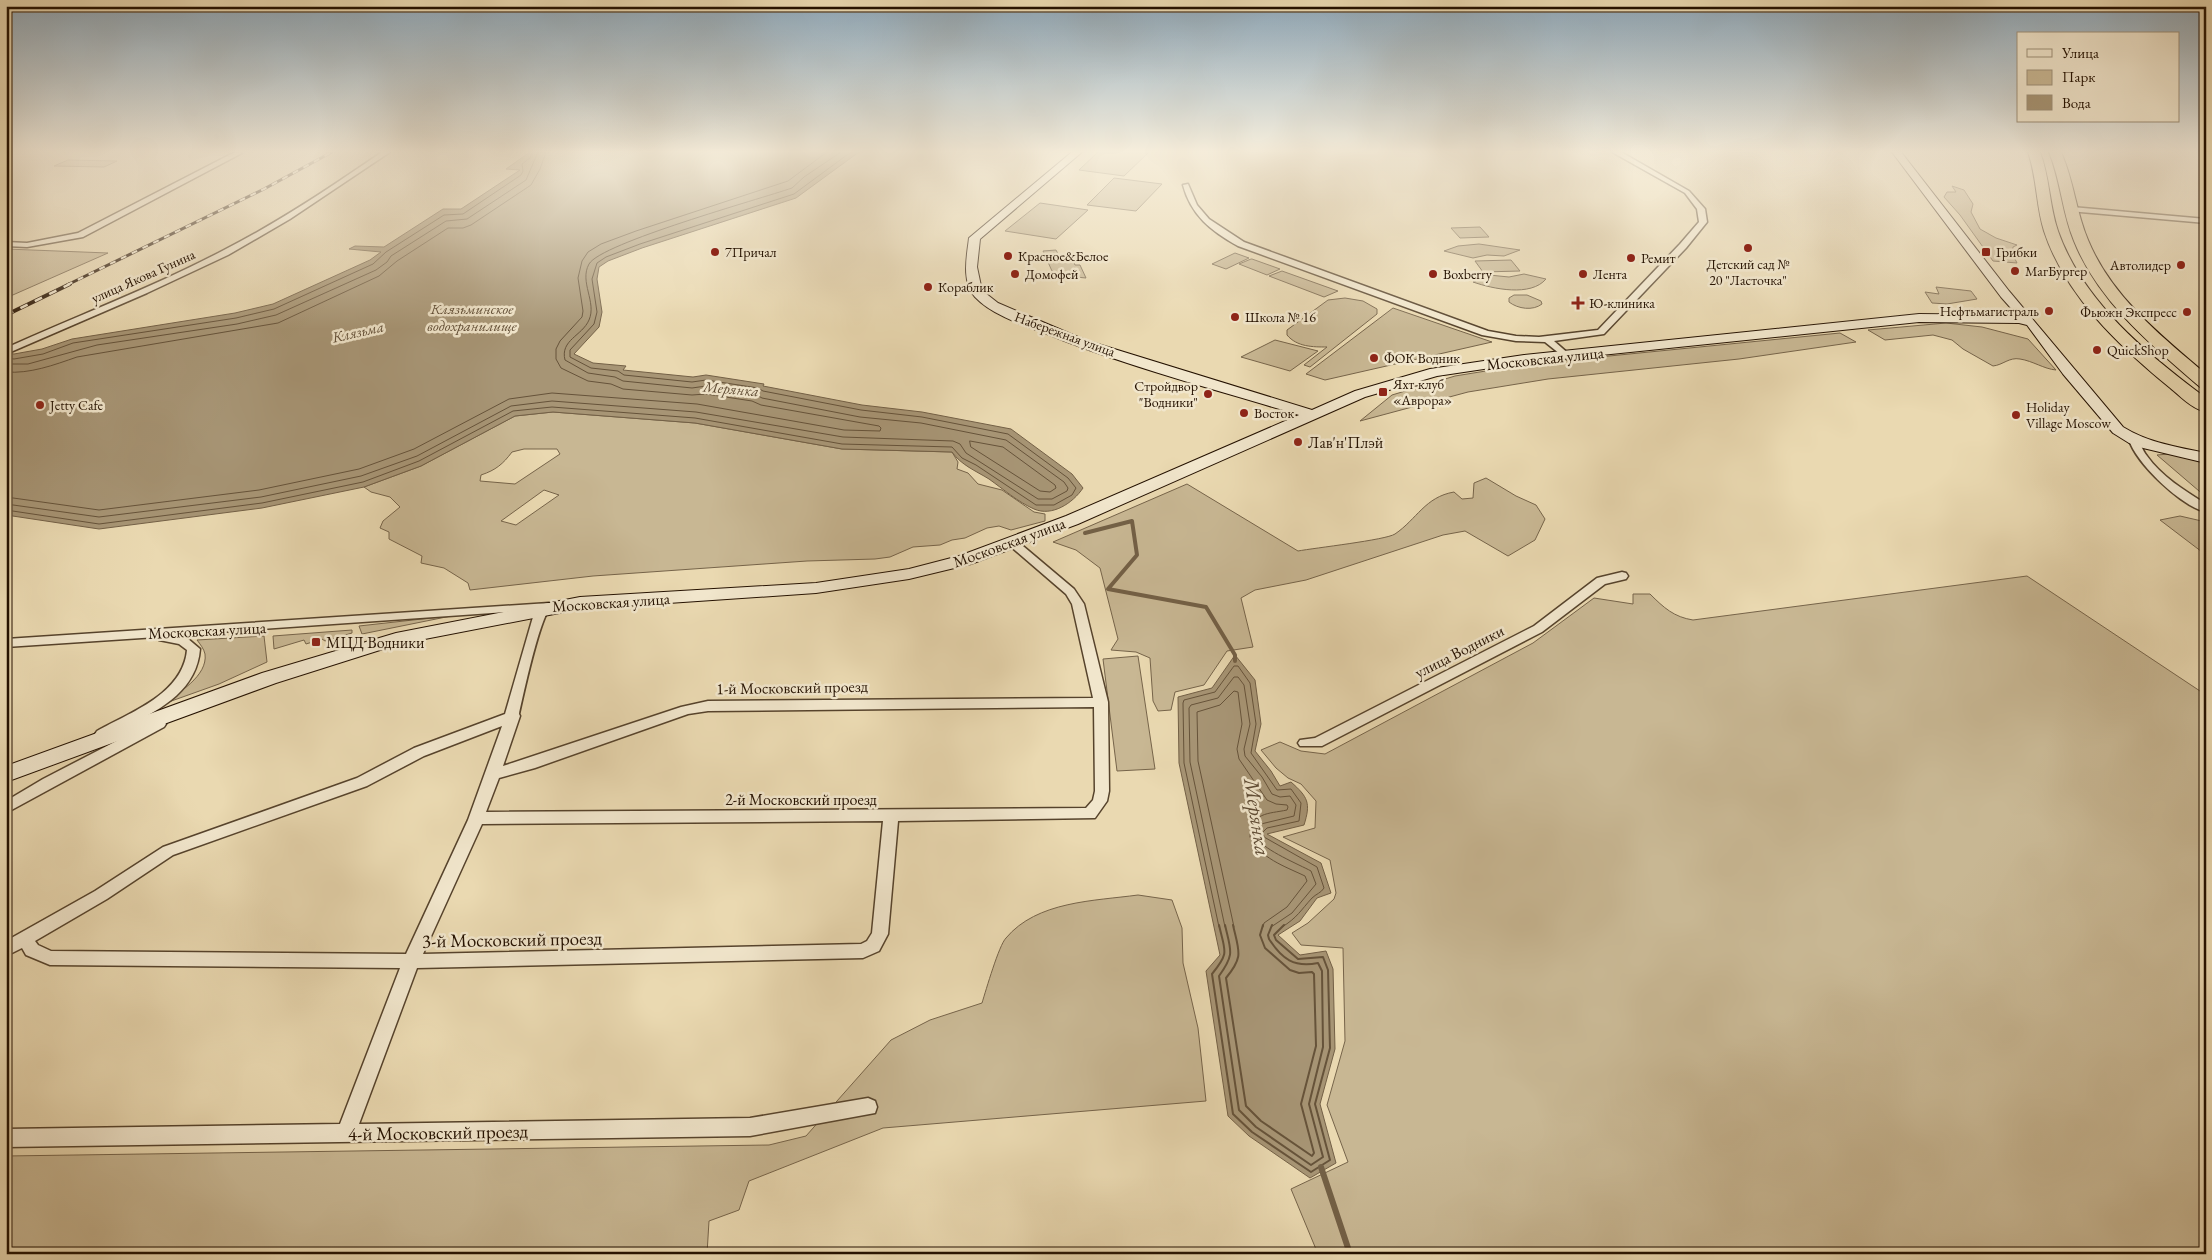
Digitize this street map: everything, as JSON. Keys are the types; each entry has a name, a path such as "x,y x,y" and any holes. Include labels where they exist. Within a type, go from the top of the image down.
{"highway":[{"path":"2047,211 2050,228 2068,268 2082,289 2110,322 2138,350 2206,407"},
{"path":"2072,211 2080,238 2087,253 2115,296 2155,338 2206,383"}],"main road":[{"path":"1939,211 2021,323 2118,430 2134,440 2204,457"},
{"name":"Московская улица","path":"580,603 772,592 862,583 965,560 1072,520 1360,394 1435,372 1565,355 1919,318 1958,317 2021,323"},
{"path":"71,750 316,663 396,639 580,603"},
{"path":"6,784 212,699"}],"street":[{"path":"6,244 27,245 80,235 127,211"},
{"name":"улица Якова Гунина","path":"6,351 158,286 227,252 298,211"},
{"name":"Набережная улица","path":"1008,211 975,238 971,267 978,294 984,300 1012,315 1066,338 1311,414"},
{"path":"1198,211 1202,219 1216,231 1241,244 1485,333 1522,340 1547,339 1601,332 1703,222 1701,211"},
{"path":"2092,211 2206,221"},
{"path":"1547,339 1565,355"},
{"path":"2134,440 2138,452 2161,477 2206,510"},
{"name":"2-й Московский проезд","path":"476,818 1086,815 1094,810 1100,802 1101,702 1078,604 1070,592 1013,543"},
{"name":"улица Водники","path":"1305,743 1318,743 1529,633 1601,581 1622,576"},
{"name":"Московская улица","path":"6,643 303,624 580,603"},
{"path":"346,1133 412,961 494,774 513,716 535,629 542,609"},
{"path":"6,774 71,750 168,696 182,684 195,660 194,649 183,641 168,637 125,635"},
{"name":"1-й Московский проезд","path":"494,774 530,764 686,710 708,706 1101,702"},
{"path":"6,808 48,783 180,713"},
{"path":"6,949 25,940 101,895 168,851 362,782 419,752 513,716"},
{"name":"3-й Московский проезд","path":"25,940 32,950 50,958 412,961 863,951 873,946 880,934 891,816"},
{"name":"4-й Московский проезд","path":"6,1138 750,1127 868,1107"}],"green space":[{"path":"1030,211 1087,211 1056,239 1005,231"},
{"path":"1956,211 1971,211 1980,229 1996,238 2017,245 2013,247 2012,253 2017,263 1993,261"},
{"path":"1480,227 1489,237 1460,238 1451,228"},
{"path":"1479,244 1520,250 1504,256 1487,255 1473,258 1444,251 1458,246"},
{"path":"6,249 108,253 6,298"},
{"path":"1056,250 1061,260 1072,259 1075,265 1080,265 1086,278 1065,276 1052,271 1043,251"},
{"path":"1235,253 1249,258 1226,269 1212,264"},
{"path":"1251,259 1280,269 1267,275 1239,264"},
{"path":"1511,260 1520,271 1483,272 1475,261"},
{"path":"1282,271 1338,291 1324,297 1269,276"},
{"path":"1524,274 1546,279 1539,285 1522,290 1501,289 1473,282 1489,275 1509,277"},
{"path":"1936,287 1971,291 1977,299 1947,304 1932,303 1925,292 1939,294"},
{"path":"1514,295 1527,295 1541,301 1542,304 1534,308 1517,306 1509,302 1509,298"},
{"path":"1345,298 1363,301 1377,309 1377,314 1310,367 1304,365 1327,347 1295,342 1287,335 1287,330 1328,300"},
{"name":"ФОК Водник","path":"1393,308 1492,342 1325,380 1306,374"},
{"path":"1946,323 1982,327 2028,339 2056,370 2016,359 1993,366 1963,349 1952,340 1933,335 1885,340 1868,330"},
{"path":"1840,333 1856,342 1739,359 1548,379 1468,392 1360,421 1392,395 1455,376 1529,364"},
{"path":"1275,340 1318,351 1290,371 1241,357"},
{"path":"553,412 695,423 842,449 952,452 958,462 957,469 968,473 978,484 1002,490 1034,512 1045,514 1045,521 1011,530 999,526 987,528 965,538 952,540 940,545 913,547 890,557 875,559 807,561 593,576 470,590 468,583 444,568 421,563 422,556 389,539 389,532 380,528 383,521 400,507 390,497 371,492 364,487 421,466 515,416","holes":["524,449 557,449 560,454 515,484 480,481 481,475 499,466 512,452","544,490 559,495 516,525 501,521"]},
{"path":"2169,454 2206,463 2206,497 2157,455"},
{"path":"1486,478 1516,496 1536,505 1545,519 1535,540 1508,556 1465,531 1443,535 1306,580 1255,590 1241,598 1253,647 1227,651 1204,685 1175,692 1171,710 1158,711 1153,701 1150,658 1136,652 1111,650 1118,639 1100,568 1076,550 1053,542 1187,484 1298,551 1349,544 1395,534 1428,504 1444,495 1454,492 1462,499 1473,498 1474,483"},
{"path":"2180,516 2206,522 2206,555 2160,520"},
{"path":"2027,576 2206,695 2206,1254 1318,1254 1291,1189 1348,1162 1327,1105 1345,1041 1343,948 1301,945 1292,933 1308,923 1334,899 1336,893 1330,860 1283,837 1315,828 1316,801 1301,784 1288,778 1276,768 1261,750 1280,742 1301,751 1325,754 1533,643 1594,598 1633,604 1633,594 1650,594 1670,611 1680,617 1693,620"},
{"path":"449,616 451,616 362,634 359,626"},
{"path":"352,630 352,633 325,641 322,639 306,644 304,640 274,649 273,636"},
{"path":"264,636 267,662 219,684 163,704 191,683 202,670 205,654 197,640"},
{"path":"1138,656 1155,769 1117,771 1103,659"},
{"path":"1138,895 1172,900 1182,928 1183,963 1198,1028 1206,1101 883,1128 749,1181 739,1210 709,1221 707,1254 6,1254 6,1156 769,1145 806,1136 891,1040 930,1020 982,1003 1003,942 1019,926 1050,910 1067,905"}],"water":[{"name":"Клязьминское водохранилище","path":"440,211 757,211 642,248 608,261 599,267 597,279 602,312 599,327 574,354 593,363 626,366 623,370 693,377 706,375 764,384 763,386 862,405 922,412 1011,429 1072,474 1083,488 1074,499 1062,507 1055,510 1041,511 1016,499 989,479 964,464 952,452 842,449 695,423 553,412 515,416 421,466 364,487 262,508 99,529 6,515 6,353 14,354 42,349 72,339 235,313 273,304 370,260 381,252 349,249 355,246 384,247"},
{"path":"1235,655 1255,680 1261,724 1255,751 1280,786 1291,782 1304,796 1307,806 1304,825 1267,834 1321,863 1331,893 1317,898 1300,921 1278,935 1300,955 1326,951 1333,969 1335,1049 1320,1104 1336,1163 1310,1178 1249,1136 1228,1116 1206,971 1220,955 1179,763 1178,697 1212,688"}],"waterway":[{"name":"Мерянка","path":"1085,533 1132,521 1137,555 1108,589 1206,607 1235,655 1235,661"},
{"name":"Мерянка","path":"1321,1167 1350,1254"}],"railway":[{"path":"67,285 219,211"},
{"path":"6,315 70,284"}],"place":[{"name":"Детский сад № 20 \"Ласточка\"","path":"1748,248"},
{"name":"7Причал","path":"715,252"},
{"name":"Грибки","path":"1986,252"},
{"name":"Красное&Белое","path":"1008,256"},
{"name":"Ремит","path":"1631,258"},
{"name":"Автолидер","path":"2181,265"},
{"name":"МагБургер","path":"2015,271"},
{"name":"Домофей","path":"1015,274"},
{"name":"Boxberry","path":"1433,274"},
{"name":"Лента","path":"1583,274"},
{"name":"Кораблик","path":"928,287"},
{"name":"Ю-клиника","path":"1578,303"},
{"name":"Нефтьмагистраль","path":"2049,311"},
{"name":"Фьюжн Экспресс","path":"2187,312"},
{"name":"Школа № 16","path":"1235,317"},
{"name":"QuickShop","path":"2097,350"},
{"name":"ФОК Водник","path":"1374,358"},
{"name":"Яхт-клуб «Аврора»","path":"1383,392"},
{"name":"Стройдвор \"Водники\"","path":"1208,394"},
{"name":"Jetty Cafe","path":"40,405"},
{"name":"Восток","path":"1244,413"},
{"name":"Holiday Village Moscow","path":"2016,415"},
{"name":"Лав'н'Плэй","path":"1298,442"},
{"name":"МЦД Водники","path":"316,642"}],"water label":[{"name":"Клязьма","path":"358,332"}]}
